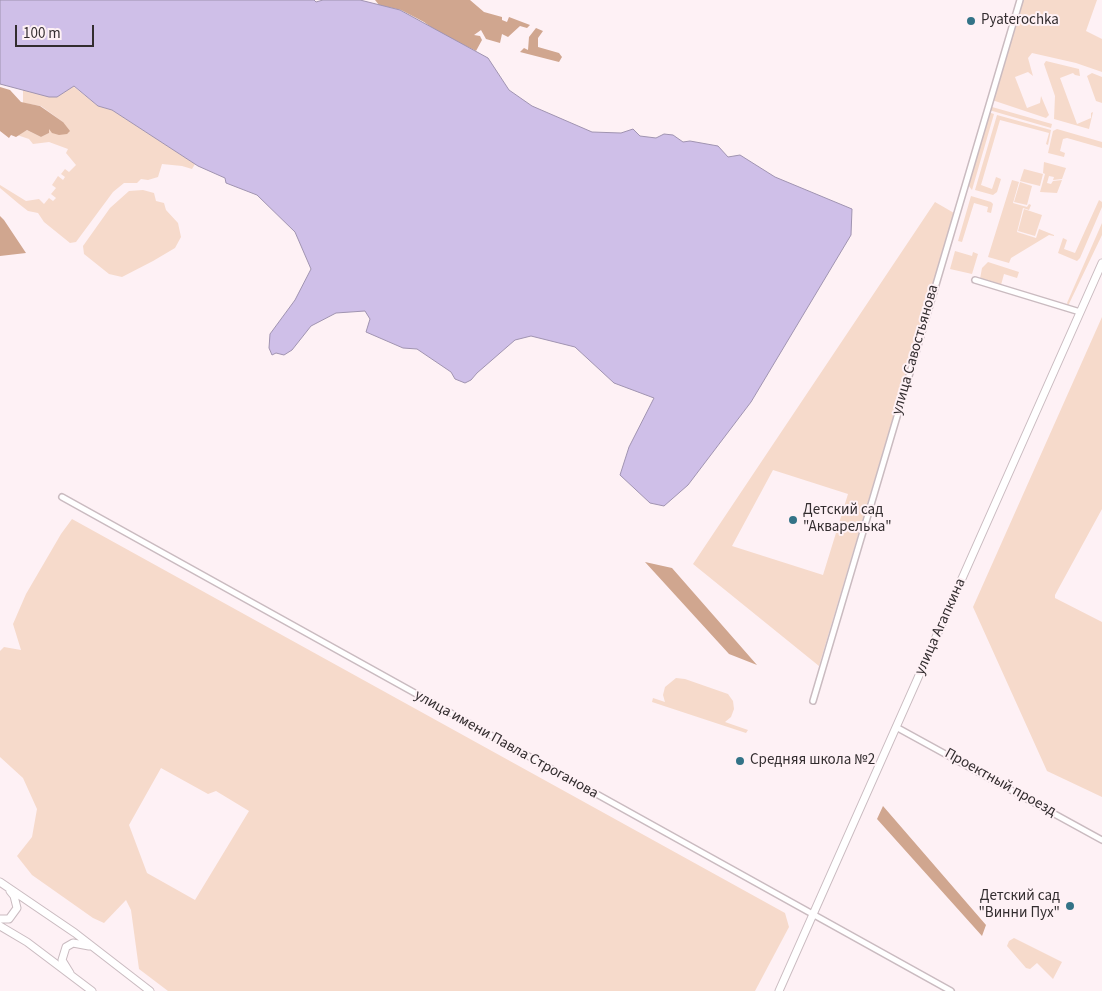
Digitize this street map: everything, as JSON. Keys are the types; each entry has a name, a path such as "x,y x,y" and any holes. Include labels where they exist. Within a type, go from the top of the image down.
{"main road":[{"name":"улица Агапкина","path":"779,991 1102,263"},
{"path":"0,920 9,919 17,908 14,896 3,884"},
{"path":"3,884 96,949 150,991"},
{"path":"0,926 27,942 92,991"},
{"path":"72,976 62,960 66,947 73,943 82,943 96,949"}],"street":[{"name":"улица Савостьянова","path":"813,701 1020,0"},
{"path":"975,280 1080,312"},
{"name":"улица имени Павла Строганова","path":"62,497 951,991"},
{"name":"Проектный проезд","path":"896,726 1102,840"}],"shaded area":[{"path":"0,0 314,0 316,2 323,0 360,0 400,10 488,58 509,90 532,106 592,132 621,133 633,129 640,136 656,138 664,134 673,135 683,142 690,141 718,146 728,157 740,155 775,177 852,209 851,235 751,402 688,485 664,506 650,503 620,475 629,447 654,398 614,383 575,347 531,336 515,340 471,380 465,383 455,379 451,372 417,349 403,348 366,332 370,319 365,311 336,313 311,326 292,350 284,355 276,353 272,355 269,348 270,334 295,300 311,269 295,232 257,195 226,183 225,178 198,166 112,110 98,106 74,86 57,97 49,97 0,84"},
{"path":"375,0 470,0 484,12 502,17 502,20 507,22 509,17 530,25 527,28 520,26 508,37 502,34 500,43 486,39 481,30 474,35 480,36 482,40 476,51 439,33 424,22 401,10 379,5"},
{"path":"1023,0 1097,0 1086,31 1102,39 1102,72 1076,63 1032,53 1028,58 1033,76 1028,72 1015,77 1027,108 1040,103 1041,96 1049,115 1046,118 992,100"},
{"path":"536,28 543,31 538,38 538,47 559,53 562,57 559,62 520,52 524,48 528,50 529,37"},
{"path":"1046,61 1079,69 1080,76 1073,73 1060,78 1077,124 1091,118 1091,113 1093,112 1089,129 1054,119 1055,96 1044,64"},
{"path":"1092,73 1102,77 1102,103 1096,101 1087,76"},
{"path":"73,86 98,106 112,110 195,164 192,169 162,164 158,177 148,180 141,179 137,183 124,183 113,192 76,242 70,243 44,222 38,213 28,211 0,188 0,185 26,201 39,199 44,204 49,198 53,201 56,198 51,194 56,188 52,185 58,176 63,180 65,177 61,174 65,169 69,172 76,165 66,153 68,149 49,142 33,144 29,139 17,135 27,130 41,137 49,133 48,128 63,122 41,106 23,103 23,90 57,97"},
{"path":"0,87 10,90 21,102 40,106 63,122 70,131 67,134 59,135 52,133 49,129 49,133 41,137 27,130 16,137 11,135 9,138 0,131"},
{"path":"992,107 1052,124 1051,128 989,110"},
{"path":"988,112 994,114 972,190 968,185"},
{"path":"997,115 1051,130 1048,145 1046,144 1049,133 1000,120 981,185 992,189 996,177 1001,179 997,192 993,195 975,190"},
{"path":"1057,129 1102,142 1102,148 1067,138 1063,139 1060,151 1065,153 1064,157 1048,153 1053,131"},
{"path":"1044,162 1066,168 1062,179 1053,180 1054,177 1049,176 1047,183 1051,184 1053,181 1062,180 1057,193 1040,192 1045,174 1043,173"},
{"path":"1024,169 1043,174 1040,186 1020,181"},
{"path":"1012,180 1019,182 1013,203 1027,207 1029,204 1031,205 1029,210 1023,208 1017,232 1036,238 1039,229 1054,236 1049,235 1011,258 1009,263 988,257"},
{"path":"1020,182 1032,186 1027,205 1014,202"},
{"path":"143,190 154,193 156,201 164,203 166,210 178,223 181,237 175,248 122,277 109,274 84,254 83,246 110,208 129,191"},
{"path":"971,196 993,204 991,213 987,212 988,207 974,203 962,242 958,241"},
{"path":"1099,200 1102,202 1102,207 1080,258 1077,261 1058,253 1063,238 1067,240 1064,249 1075,253"},
{"path":"935,202 954,213 819,666 693,564","holes":["773,470 848,494 823,575 732,546"]},
{"path":"1024,209 1042,215 1035,236 1018,231"},
{"path":"0,216 4,220 26,253 0,256"},
{"path":"1102,223 1102,235 1068,306 1067,303"},
{"path":"955,251 972,256 973,252 978,254 972,274 950,269"},
{"path":"988,262 1019,272 1017,278 1004,274 1001,285 980,279 982,268"},
{"path":"1102,317 1102,509 1055,598 1102,622 1102,797 1047,771 973,607"},
{"path":"72,519 785,913 789,927 755,991 168,991 139,969 131,910 126,900 104,923 93,918 32,875 17,856 32,837 37,809 23,778 0,757 0,651 4,647 21,650 13,624 26,594 61,534","holes":["161,768 208,794 216,791 249,811 195,900 147,873 129,825"]},
{"path":"645,562 672,568 757,665 729,654"},
{"path":"676,678 685,679 728,694 733,701 734,709 731,717 725,722 748,730 746,733 652,702 653,698 665,702 663,695 665,687"},
{"path":"883,806 986,925 982,936 877,819"},
{"path":"1014,938 1062,962 1053,979 1037,963 1030,969 1026,968 1007,946 1009,941"}],"place":[{"name":"Pyaterochka","path":"971,21"},
{"name":"Детский сад \"Акварелька\"","path":"793,520"},
{"name":"Средняя школа №2","path":"740,761"},
{"name":"Детский сад \"Винни Пух\"","path":"1070,906"}]}
